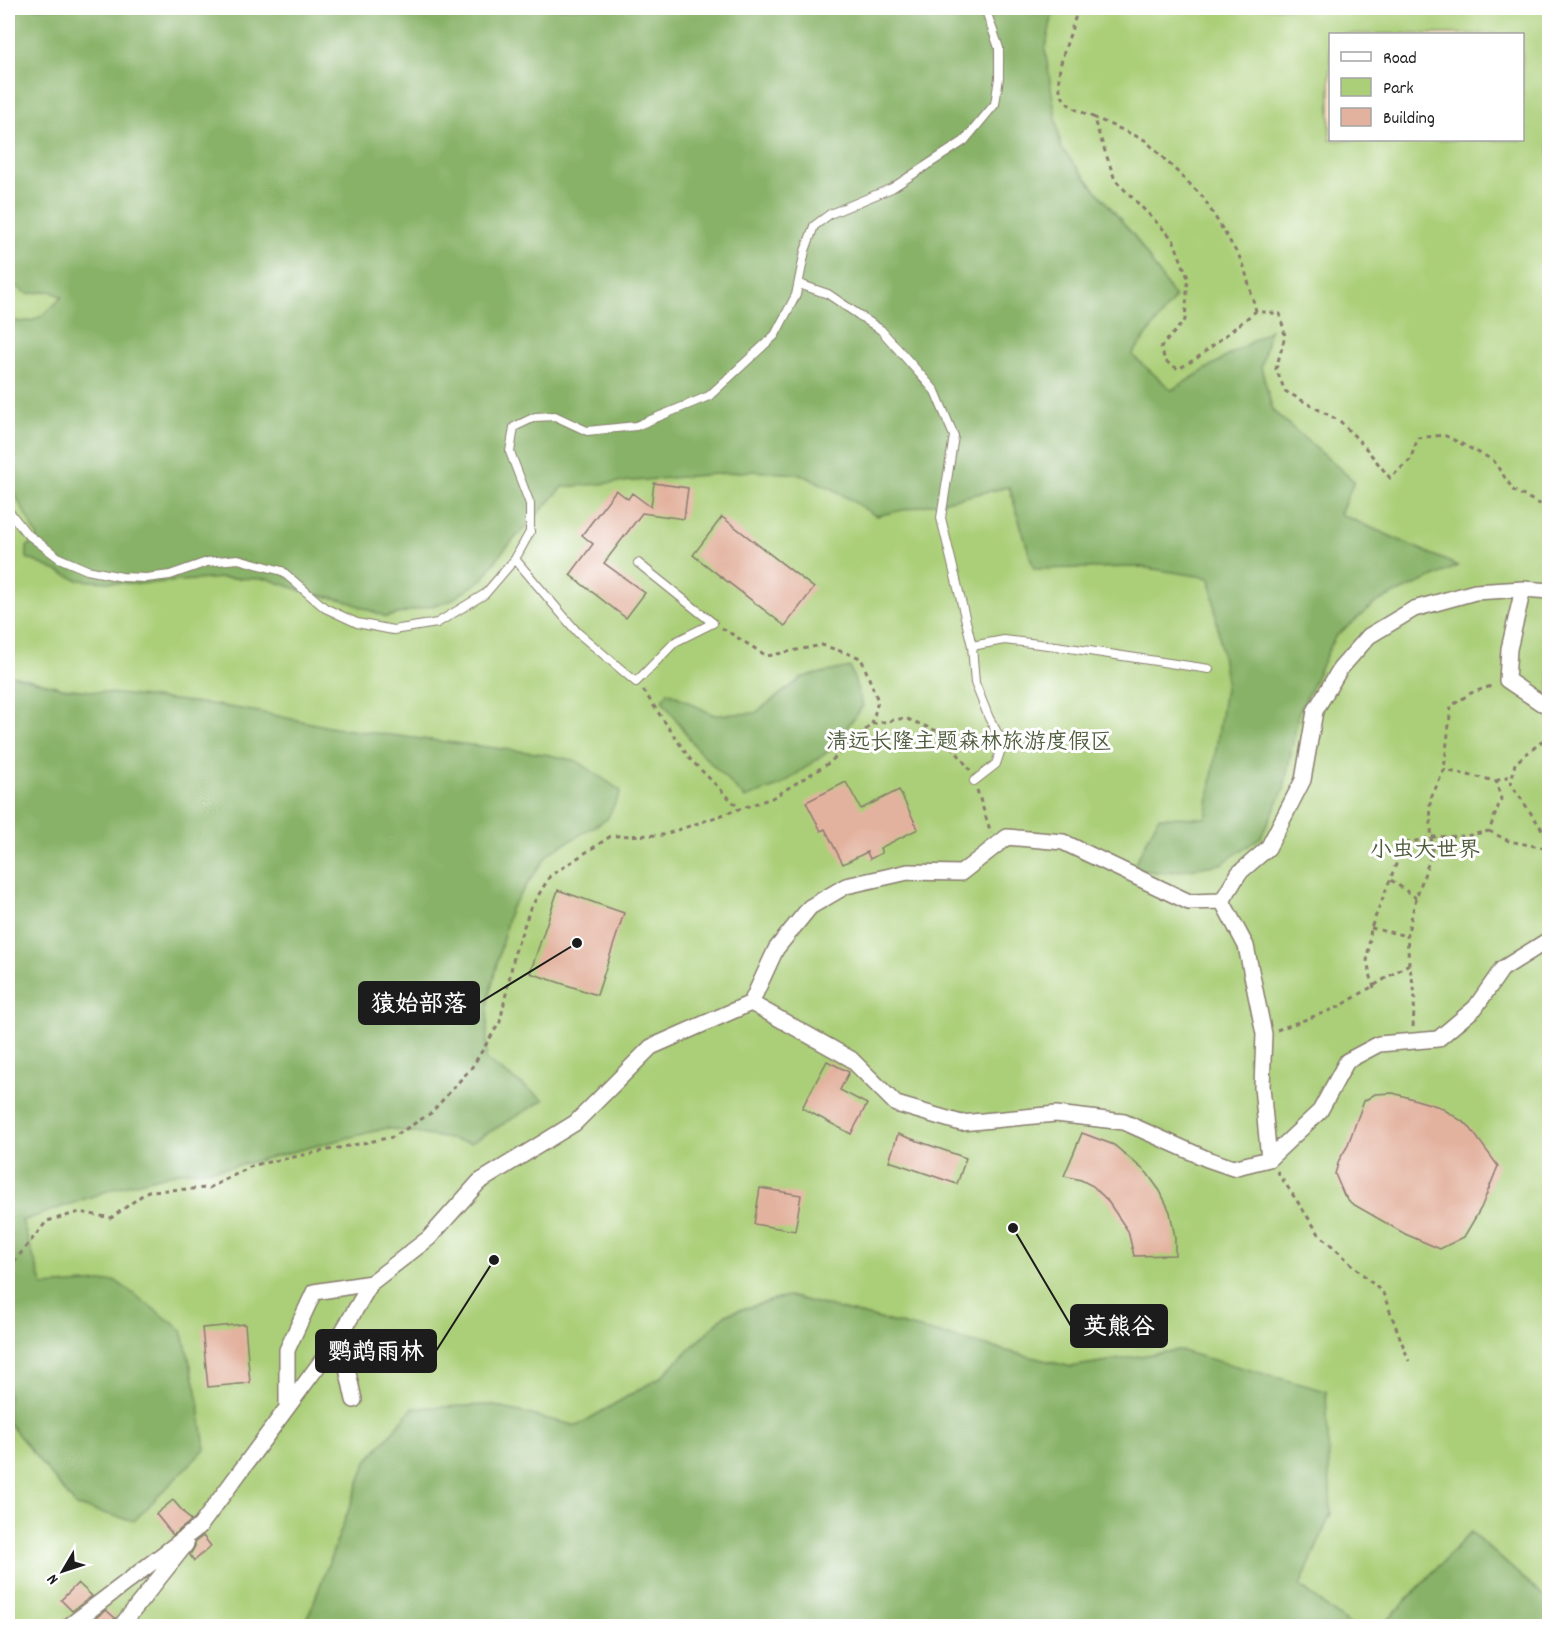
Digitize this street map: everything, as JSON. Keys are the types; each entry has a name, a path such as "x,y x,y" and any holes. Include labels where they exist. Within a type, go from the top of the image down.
{"street":[{"path":"1222,901 1239,873 1268,848 1302,780 1315,711 1340,669 1369,636 1414,609 1475,592 1523,589 1550,591"},
{"path":"1523,589 1509,649 1507,680 1541,703 1550,705"},
{"path":"121,1626 200,1526 340,1336 371,1283 429,1238 478,1182 575,1124 651,1047 751,1003 776,949 810,907 846,886 908,873 961,873 1007,837 1062,842 1189,902 1222,901"},
{"path":"1222,901 1246,946 1264,1034 1262,1087 1269,1159"},
{"path":"751,1003 851,1059 896,1104 961,1123 1056,1114 1124,1122 1207,1159 1233,1168 1269,1159 1320,1112 1347,1061 1378,1044 1438,1039 1475,1008 1502,969 1550,939"},
{"path":"287,1407 288,1350 314,1292 371,1283"},
{"path":"340,1336 354,1400"},
{"path":"69,1626 200,1526"}],"lane":[{"path":"8,510 26,533 59,558 87,570 122,577 146,578 171,574 207,562 238,560 282,571 325,608 357,623 393,630 438,623 485,594 515,559 530,532 530,504 510,452 514,427 535,417 555,416 587,431 636,426 709,396 775,335 796,295 805,251 814,226 830,214 892,188 964,141 995,104 999,78 999,48 986,8"},
{"path":"799,284 828,294 881,330 935,391 954,436 941,518 972,646 975,683 989,718 1003,743 996,764 974,781"},
{"path":"515,559 577,632 636,682 675,642 712,623 638,563"},
{"path":"972,646 1004,640 1209,669"}],"path":[{"path":"1077,8 1058,74 1063,98 1074,109 1145,140 1203,197 1243,263 1256,311"},
{"path":"1093,117 1115,180 1173,239 1188,278 1185,320 1161,347 1165,362 1178,369 1197,358 1256,311 1280,314 1285,336 1276,369 1286,391 1341,422 1365,446 1390,478 1410,460 1418,438 1444,435 1493,460 1514,491 1550,509"},
{"path":"712,623 767,656 822,645 861,658 878,701 872,724"},
{"path":"1412,1041 1415,993 1409,964 1407,936 1416,898 1432,853 1430,800 1444,770 1451,706 1471,693 1507,680"},
{"path":"636,682 690,759 740,809"},
{"path":"8,1269 47,1221 80,1212 111,1218 148,1191 209,1188 254,1165 393,1137 431,1113 472,1067 500,1022 515,952 530,909 550,876 611,836 663,835 772,798 829,763 872,724 905,718 942,733 971,771 995,846"},
{"path":"1550,735 1515,763 1511,784 1550,841"},
{"path":"1444,770 1496,781 1512,775"},
{"path":"1490,831 1502,799 1496,781"},
{"path":"1374,988 1367,962 1371,928 1404,844 1431,837 1467,836 1490,831 1509,841 1550,849"},
{"path":"1390,879 1416,898"},
{"path":"1371,928 1407,936"},
{"path":"1264,1034 1338,1007 1374,988 1409,964"},
{"path":"1269,1159 1319,1234 1383,1293 1409,1361"}],"green space":[{"path":"8,8 1054,8 1045,50 1061,148 1135,237 1175,298 1132,355 1172,390 1270,330 1261,367 1273,411 1354,481 1340,514 1458,566 1377,602 1335,637 1298,715 1284,789 1261,837 1221,864 1165,873 1132,869 1159,817 1206,818 1226,681 1210,578 1141,567 1034,569 1009,487 876,516 833,489 800,474 751,471 563,487 502,552 483,579 450,601 386,617 344,600 308,593 268,579 224,578 137,584 78,580 27,558 27,547 38,537 8,482 8,320 26,322 38,318 62,297 50,291 27,294 17,287 8,286"},
{"name":"清远长隆主题森林旅游度假区","path":"937,8 1549,8 1549,1601 1471,1532 1382,1626 1351,1626 1300,1586 1331,1513 1178,1350 1071,1367 788,1296 726,1314 661,1377 577,1426 490,1405 301,1626 8,1626 8,61"},
{"path":"850,667 863,706 829,751 781,785 745,798 697,749 662,700 668,692 714,715 755,713 803,677"},
{"path":"8,674 63,688 210,704 334,728 544,754 577,761 621,791 607,819 549,853 510,909 488,1001 486,1060 544,1100 471,1143 387,1128 232,1167 179,1172 116,1188 22,1221 43,1286 116,1281 182,1330 197,1391 205,1449 134,1521 76,1506 8,1422"},
{"path":"788,1296 1071,1367 1178,1350 1326,1391 1331,1513 1300,1586 1351,1626 301,1626 307,1620 367,1461 413,1408 490,1405 577,1426 661,1377 726,1314"},
{"path":"1471,1532 1549,1601 1549,1626 1382,1626"}],"building":[{"path":"654,483 688,488 684,519 642,513 604,563 645,593 626,618 570,575 593,544 582,535 616,490 628,499 632,493 651,507"},
{"path":"722,517 814,588 785,626 693,555"},
{"path":"846,782 861,809 899,790 918,829 880,848 882,853 870,859 867,852 843,864 825,829 821,831 806,802"},
{"path":"558,890 624,913 597,995 530,973"},
{"path":"827,1061 849,1072 840,1090 867,1104 851,1134 802,1108"},
{"path":"1393,1093 1440,1107 1468,1125 1498,1166 1481,1208 1464,1237 1440,1249 1405,1234 1351,1203 1344,1195 1335,1174 1364,1101 1375,1094"},
{"path":"1082,1133 1114,1145 1147,1173 1160,1191 1170,1212 1175,1237 1175,1255 1134,1256 1128,1231 1107,1200 1093,1186 1064,1176"},
{"path":"898,1134 966,1158 957,1184 889,1161"},
{"path":"760,1188 801,1195 795,1231 754,1224"},
{"path":"245,1324 250,1383 208,1387 202,1328"},
{"path":"173,1500 191,1521 173,1535 156,1514"},
{"path":"203,1536 211,1546 194,1561 190,1555 195,1542"},
{"path":"78,1583 92,1596 72,1611 61,1600"},
{"path":"106,1610 115,1618 111,1626 87,1625"}],"place":[{"name":"猿始部落","path":"577,943"},
{"name":"英熊谷","path":"1013,1228"},
{"name":"鹦鹉雨林","path":"494,1260"}],"park label":[{"name":"小虫大世界","path":"1425,851"}]}
